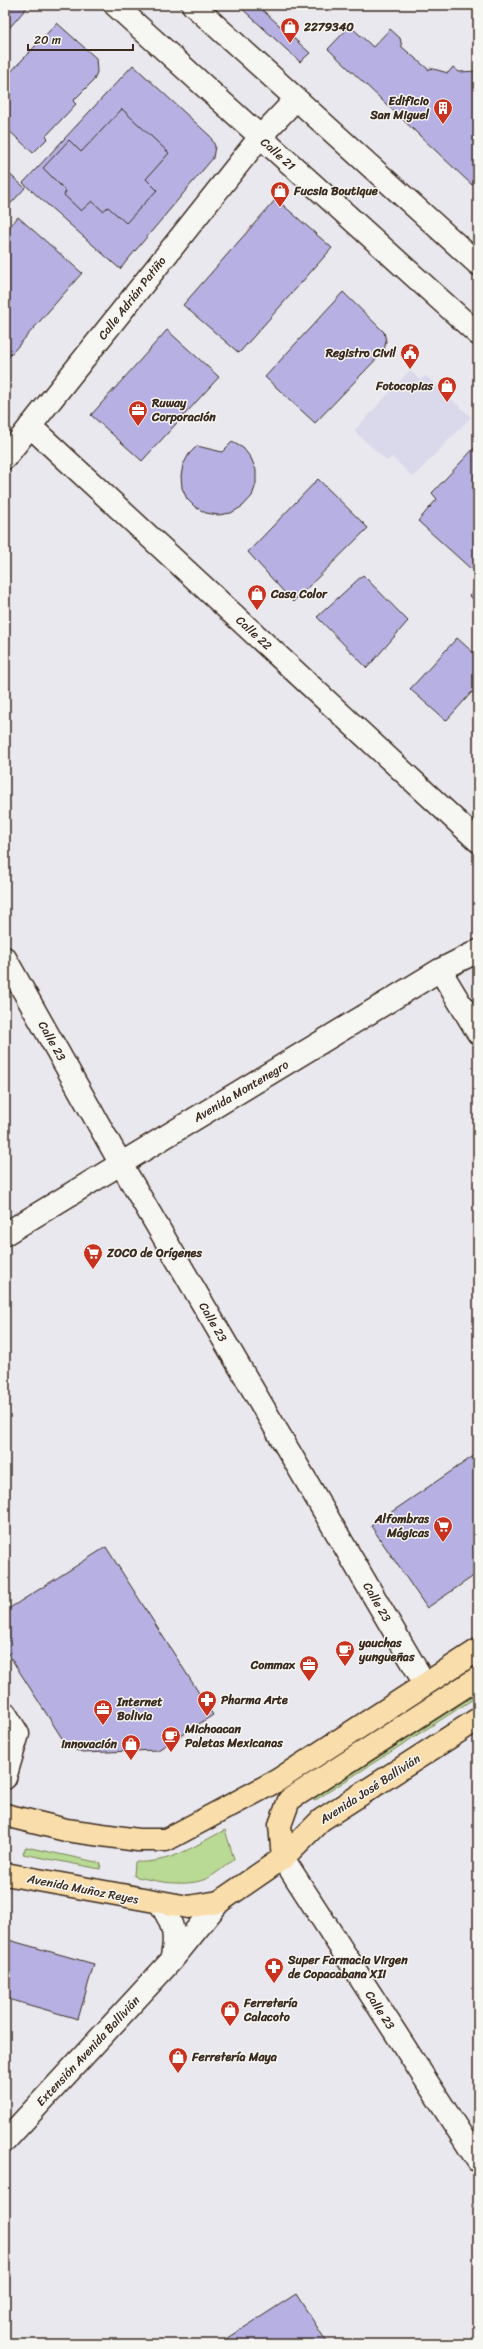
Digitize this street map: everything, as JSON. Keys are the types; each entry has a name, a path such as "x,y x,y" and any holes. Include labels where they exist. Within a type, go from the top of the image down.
{"main road":[{"path":"5,1815 66,1830 138,1840 166,1840 278,1780 478,1650"},
{"path":"283,1858 280,1825 289,1800 478,1678"},
{"name":"Avenida José Ballivián","path":"160,1903 188,1907 219,1902 283,1858 320,1820 478,1719"},
{"name":"Avenida Muñoz Reyes","path":"5,1874 160,1903"}],"street":[{"name":"Calle 21","path":"115,5 478,334"},
{"path":"193,5 478,264"},
{"name":"Calle Adrián Patiño","path":"5,458 260,137 296,99"},
{"name":"Calle 22","path":"30,426 478,841"},
{"name":"Avenida Montenegro","path":"5,1234 440,970 478,950"},
{"name":"Calle 23","path":"5,958 121,1164 425,1684"},
{"path":"440,970 478,1033"},
{"path":"5,1713 18,1734 5,1778"},
{"name":"Calle 23","path":"283,1858 478,2162"},
{"name":"Extensión Avenida Ballivián","path":"5,2141 171,1961 219,1902"},
{"path":"160,1903 169,1918 174,1931 175,1944 171,1961"}],"shaded area":[{"path":"410,370 420,380 426,376 471,417 413,477 392,457 387,461 354,431"}],"green space":[{"path":"478,1693 478,1696 314,1801 313,1799"},
{"path":"225,1830 234,1859 207,1878 195,1882 177,1883 150,1880 134,1876 135,1862 148,1862 171,1857"},
{"path":"26,1847 101,1863 100,1869 23,1854"}],"building":[{"path":"5,5 29,5 5,33"},
{"path":"238,5 257,5 310,53 300,62"},
{"path":"57,23 96,58 97,72 94,80 73,101 76,104 46,136 48,138 33,153 5,127 5,78"},
{"name":"Edificio San Miguel","path":"350,26 373,47 390,29 400,38 402,47 429,70 430,68 448,73 453,67 459,72 478,71 478,178 472,185 328,49"},
{"path":"133,65 210,136 215,146 213,158 120,269 23,183"},
{"path":"122,109 169,153 146,179 157,190 126,223 108,207 103,211 92,201 81,211 64,195 66,191 43,168 69,140 81,152"},
{"path":"5,170 25,188 5,210"},
{"path":"276,199 332,248 239,353 183,305"},
{"path":"18,217 82,273 5,361 5,232"},
{"path":"343,292 384,332 386,341 384,351 315,423 265,377"},
{"path":"167,330 219,377 142,461 91,415"},
{"path":"232,442 243,448 251,458 256,470 256,484 252,496 243,506 231,513 218,515 206,513 195,507 187,499 182,488 181,476 183,465 189,454 197,446 222,452"},
{"path":"478,444 478,561 471,569 418,521 437,499 432,493"},
{"path":"318,479 368,528 293,602 248,552"},
{"path":"363,575 408,621 367,668 317,617"},
{"path":"478,586 478,604 469,595"},
{"path":"457,638 478,657 478,698 472,692 446,721 410,689"},
{"path":"475,1455 478,1460 478,1573 427,1608 371,1526"},
{"path":"106,1547 213,1715 158,1750 82,1753 67,1746 5,1649 5,1611"},
{"path":"5,1939 94,1964 78,2019 5,1998"},
{"path":"296,2294 328,2344 219,2344"}],"place":[{"name":"2279340","path":"290,44"},
{"name":"Edificio San Miguel","path":"443,125"},
{"name":"Fucsia Boutique","path":"280,208"},
{"name":"Registro Civil","path":"410,370"},
{"name":"Fotocopias","path":"447,403"},
{"name":"Ruway Corporación","path":"138,427"},
{"name":"Casa Color","path":"257,611"},
{"name":"ZOCO de Orígenes","path":"93,1270"},
{"name":"Alfombras Mágicas","path":"443,1543"},
{"name":"yauchas yungueñas","path":"345,1667"},
{"name":"Commax","path":"309,1682"},
{"name":"Pharma Arte","path":"207,1717"},
{"name":"Internet Bolivia","path":"103,1726"},
{"name":"Michoacan Paletas Mexicanas","path":"171,1753"},
{"name":"innovación","path":"131,1761"},
{"name":"Super Farmacia Virgen de Copacabana XII","path":"274,1984"},
{"name":"Ferretería Calacoto","path":"230,2027"},
{"name":"Ferretería Maya","path":"178,2074"}]}
